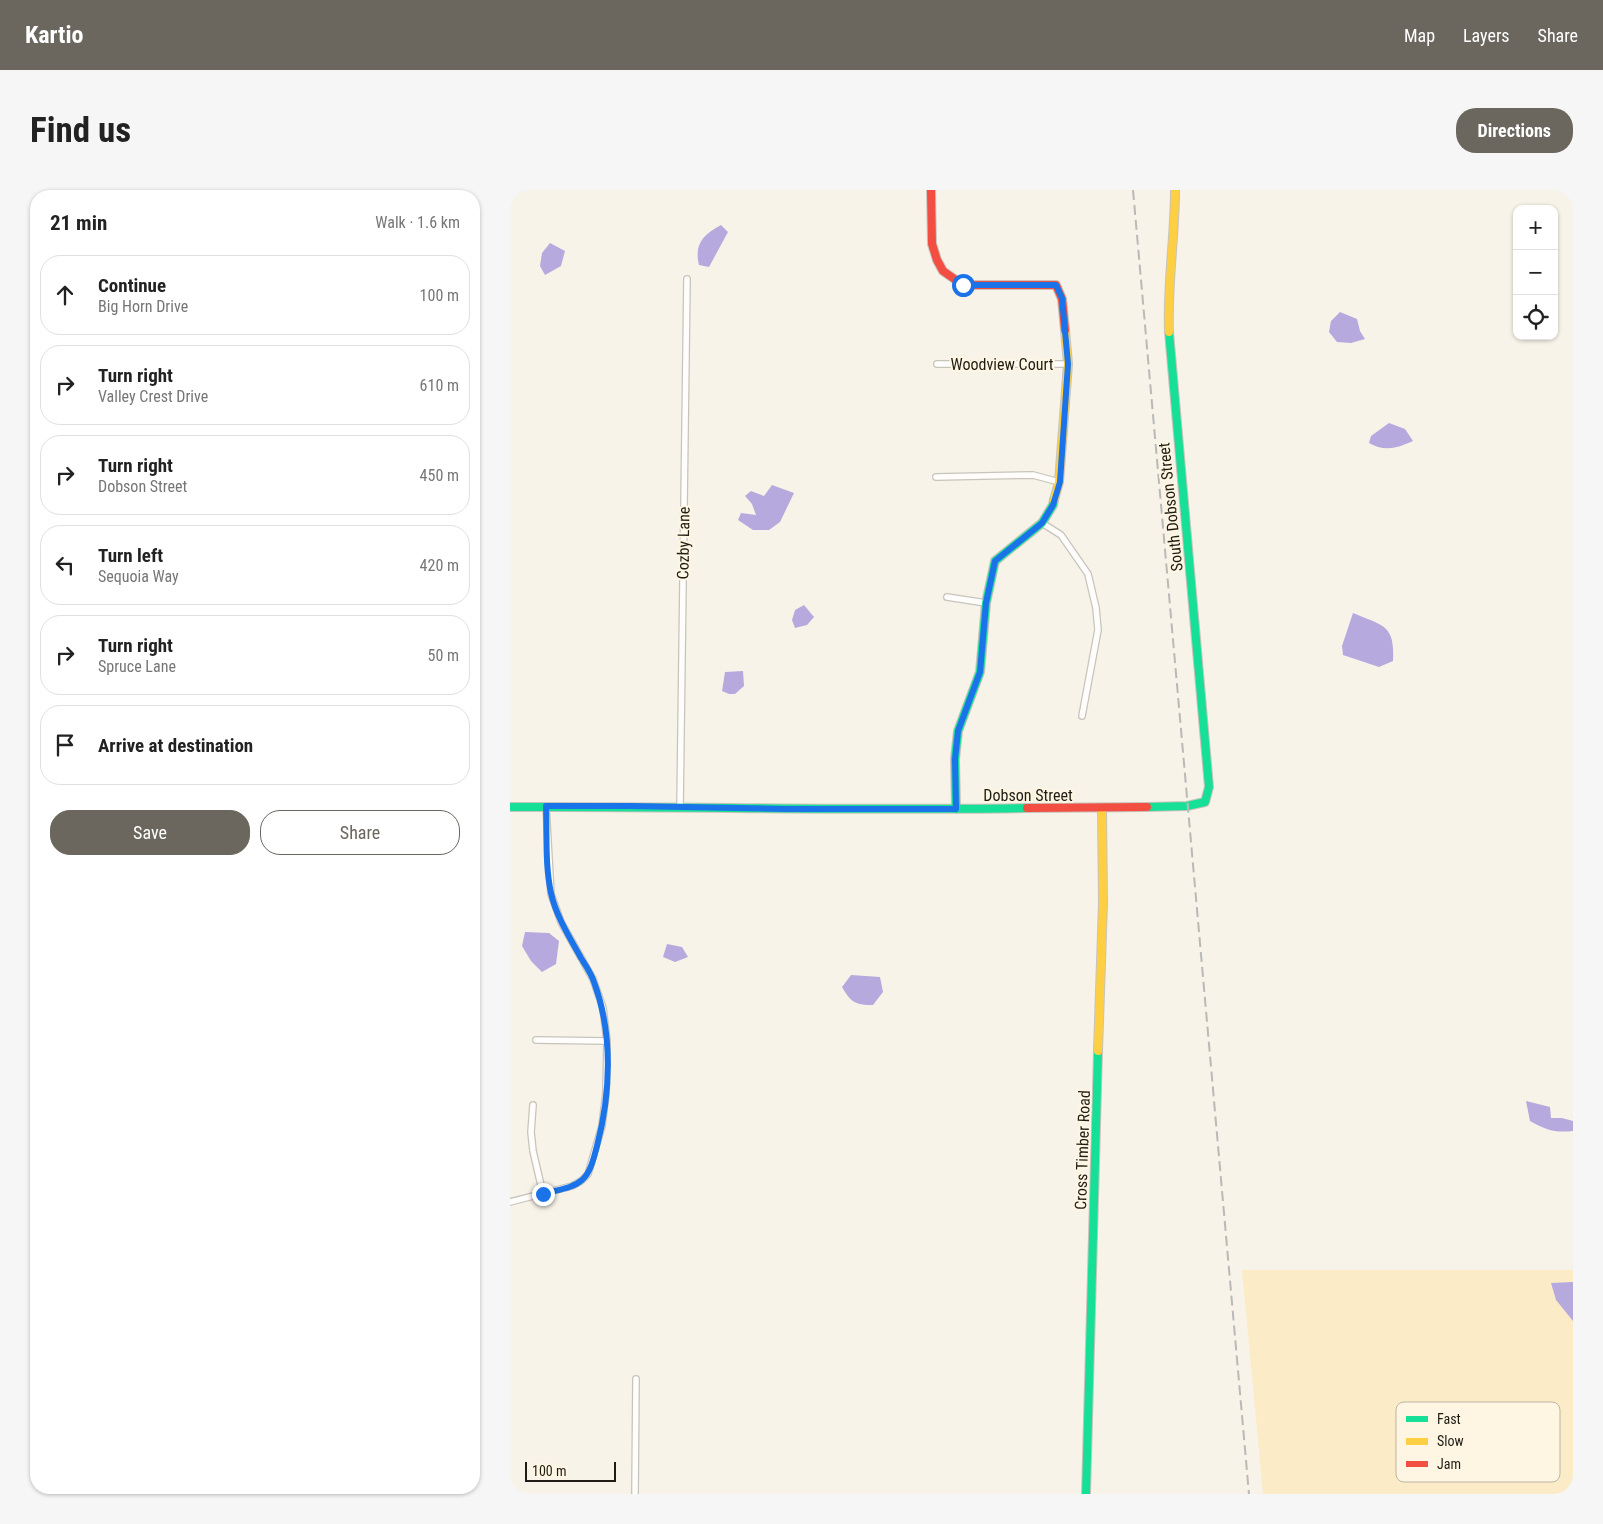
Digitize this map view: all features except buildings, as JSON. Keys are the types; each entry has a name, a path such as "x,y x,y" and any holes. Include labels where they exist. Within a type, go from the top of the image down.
{"street":[{"path":"931,190 932,244 943,271 963,285 1056,285 1062,298 1068,364 1060,482 1053,505 1042,523 995,561 986,603 980,672 958,731 955,759 956,809"},
{"name":"South Dobson Street","path":"1175,190 1175,223 1168,314 1168,341 1210,788 1205,802 1187,806"},
{"name":"Cozby Lane","path":"680,808 687,279"},
{"name":"Woodview Court","path":"937,364 1068,364"},
{"path":"936,477 1033,474 1060,482"},
{"path":"1042,523 1061,535 1088,574 1096,608 1098,630 1082,716"},
{"path":"947,597 986,603"},
{"path":"510,1202 572,1186 588,1174 602,1126 606,1093 607,1041 603,1008 594,979 561,922 551,894 546,806"},
{"name":"Dobson Street","path":"510,807 630,806 680,808 956,809 1187,806"},
{"name":"Cross Timber Road","path":"1086,1494 1103,903 1102,808"},
{"path":"536,1040 607,1041"},
{"path":"533,1104 531,1132 533,1150 543,1194"},
{"path":"636,1379 636,1494"}],"shaded area":[{"path":"721,225 728,232 709,267 699,265 698,251 701,241"},
{"path":"550,243 565,251 561,266 545,275 540,266 542,253"},
{"path":"1340,312 1357,319 1360,331 1365,339 1351,343 1337,342 1329,332 1331,321"},
{"path":"1389,423 1405,429 1413,441 1391,448 1375,446 1369,443 1371,436"},
{"path":"772,485 794,493 780,522 769,530 753,530 738,520 741,513 756,515 752,504 745,496 751,491 764,496"},
{"path":"804,605 814,617 807,625 795,628 792,620 795,610"},
{"path":"1353,613 1385,628 1392,640 1393,661 1379,667 1343,655 1342,646"},
{"path":"743,671 744,686 735,694 722,691 725,672"},
{"path":"525,932 549,933 559,941 556,964 542,972 531,961 522,946"},
{"path":"667,944 682,947 688,957 675,962 663,957"},
{"path":"851,975 880,977 883,992 873,1005 858,1004 848,997 842,987"},
{"path":"1526,1101 1550,1107 1551,1118 1573,1121 1573,1131 1561,1132 1551,1130 1530,1121"},
{"path":"1242,1270 1573,1270 1573,1494 1263,1494"},
{"path":"1573,1282 1573,1321 1556,1300 1551,1283"}],"railway":[{"path":"1133,190 1249,1494"}],"traffic: fast":[{"path":"1147,807 1187,806 1205,802 1209,787 1169,332"},
{"path":"956,809 955,759 958,731 980,672 986,603 995,561 1042,523 1054,500"},
{"path":"510,807 1027,808"},
{"path":"1086,1494 1098,1051"}],"traffic: slow":[{"path":"1169,332 1175,190"},
{"path":"1054,500 1059,482 1068,364 1065,330"},
{"path":"1098,1051 1103,903 1102,808"}],"traffic: jam":[{"path":"931,190 932,244 943,271 963,285 1056,285 1062,299 1065,330"},
{"path":"1027,808 1147,807"}],"route":[{"path":"543,1194 572,1186 588,1174 602,1126 606,1093 607,1057 603,1008 594,979 561,922 551,894 546,806 956,809 955,759 958,731 980,672 986,603 991,574 995,561 1042,523 1053,505 1060,482 1068,364 1062,298 1056,285 963,285"}]}
